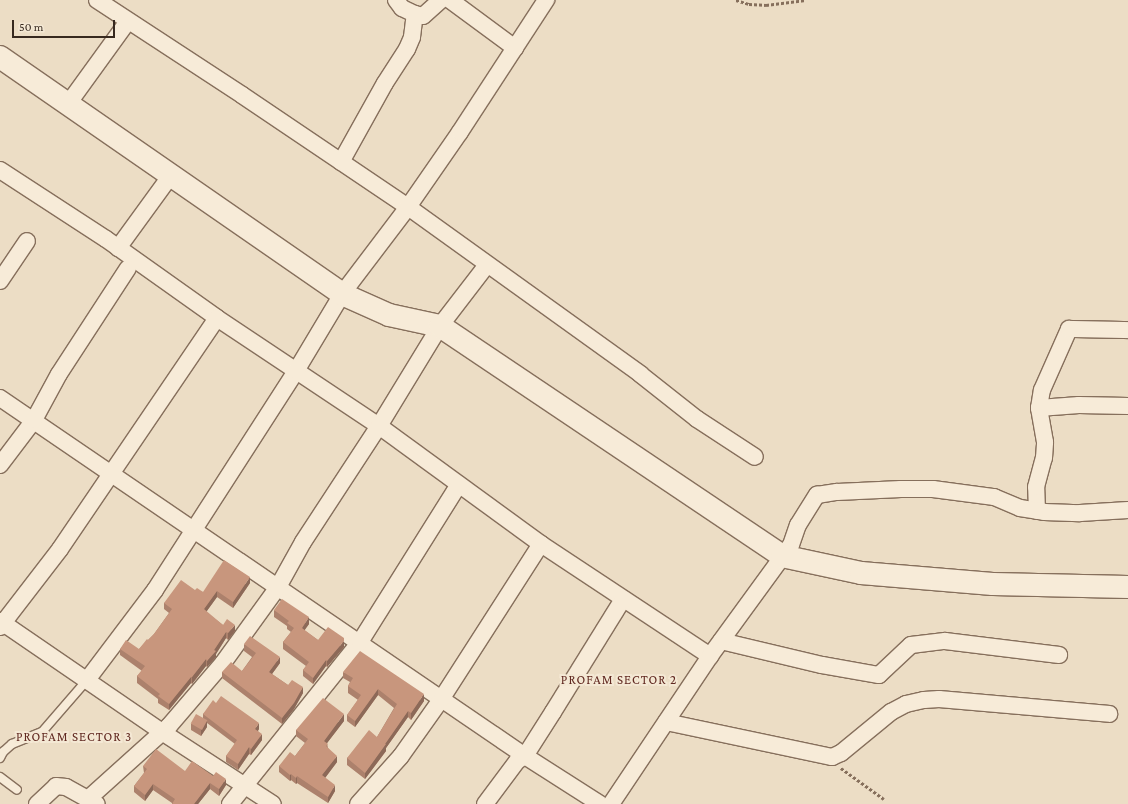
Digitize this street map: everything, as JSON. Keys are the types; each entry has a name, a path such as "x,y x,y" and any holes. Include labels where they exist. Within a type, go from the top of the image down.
{"main road":[{"path":"0,57 342,294 389,315 440,326 782,556 861,573 993,584 1128,587"}],"street":[{"path":"97,0 408,206 487,265 640,374 697,419 755,457"},
{"path":"396,0 402,8 423,16 441,0"},
{"path":"450,0 515,48"},
{"path":"87,680 156,590 296,371 342,294 408,206 460,132 546,0"},
{"path":"341,162 385,83 407,49 412,37 415,14"},
{"path":"68,104 128,21"},
{"path":"0,170 118,248 218,318 379,426 541,544 710,656"},
{"path":"118,248 171,175"},
{"path":"0,281 27,241"},
{"path":"37,804 56,786 66,787 93,801 178,716 223,663 278,587 303,542 379,426 440,326 487,265"},
{"path":"0,465 34,420 59,374 128,268"},
{"path":"218,318 60,549 1,624 87,680 162,732 273,804"},
{"path":"1037,511 1036,487 1044,458 1045,442 1039,408 1042,390 1069,329 1128,330"},
{"path":"0,398 113,473 525,756 600,804"},
{"path":"1039,408 1079,405 1128,406"},
{"path":"230,804 360,642 459,484"},
{"path":"611,804 710,656 791,545 798,525 817,495 837,492 933,489 994,497 1020,508 1037,511 1080,513 1128,510"},
{"path":"358,804 401,756 442,698 541,544"},
{"path":"484,804 517,761 525,756 622,599"},
{"path":"721,641 822,665 879,676 911,645 945,641 1059,655"},
{"path":"666,722 832,757 841,754 890,712 906,704 924,700 947,700 1109,714"}],"lane":[{"path":"0,758 3,752 12,744 42,732 87,680"},
{"path":"0,777 17,790"}],"path":[{"path":"736,0 749,4 766,5 806,0"},
{"path":"832,757 844,771 884,799"}],"building":[{"path":"224,560 250,577 233,602 217,591 204,609 223,625 227,619 235,625 228,633 226,632 214,650 216,651 207,661 206,659 169,704 158,696 160,694 137,676 145,666 120,649 126,640 139,649 147,639 148,640 154,634 172,609 164,603 181,580 195,590 197,588 203,592"},
{"path":"282,599 309,617 302,628 318,640 328,627 344,638 344,641 327,661 326,660 313,678 303,670 309,662 283,642 294,628 287,623 289,621 274,610"},
{"path":"250,636 280,657 269,672 288,685 292,680 303,687 294,703 282,718 222,672 231,662 242,671 256,653 244,644"},
{"path":"360,651 424,694 411,713 408,711 365,773 347,758 369,730 377,737 397,704 378,689 355,721 347,715 361,695 348,686 353,678 343,672"},
{"path":"221,696 259,723 255,729 262,734 251,749 249,747 238,764 226,756 237,740 203,714 213,700 216,703"},
{"path":"323,698 344,714 324,741 328,744 326,746 337,756 322,775 335,785 328,797 297,776 296,778 291,774 290,775 279,766 290,752 295,756 308,739 296,730"},
{"path":"196,714 207,720 202,730 191,724"},
{"path":"156,749 185,771 192,761 213,776 216,772 226,779 219,789 210,783 194,804 172,804 175,799 153,784 145,795 134,786 147,769 143,766"}],"district":[{"name":"PROFAM SECTOR 2","path":"619,680"},
{"name":"PROFAM SECTOR 3","path":"74,737"}]}
